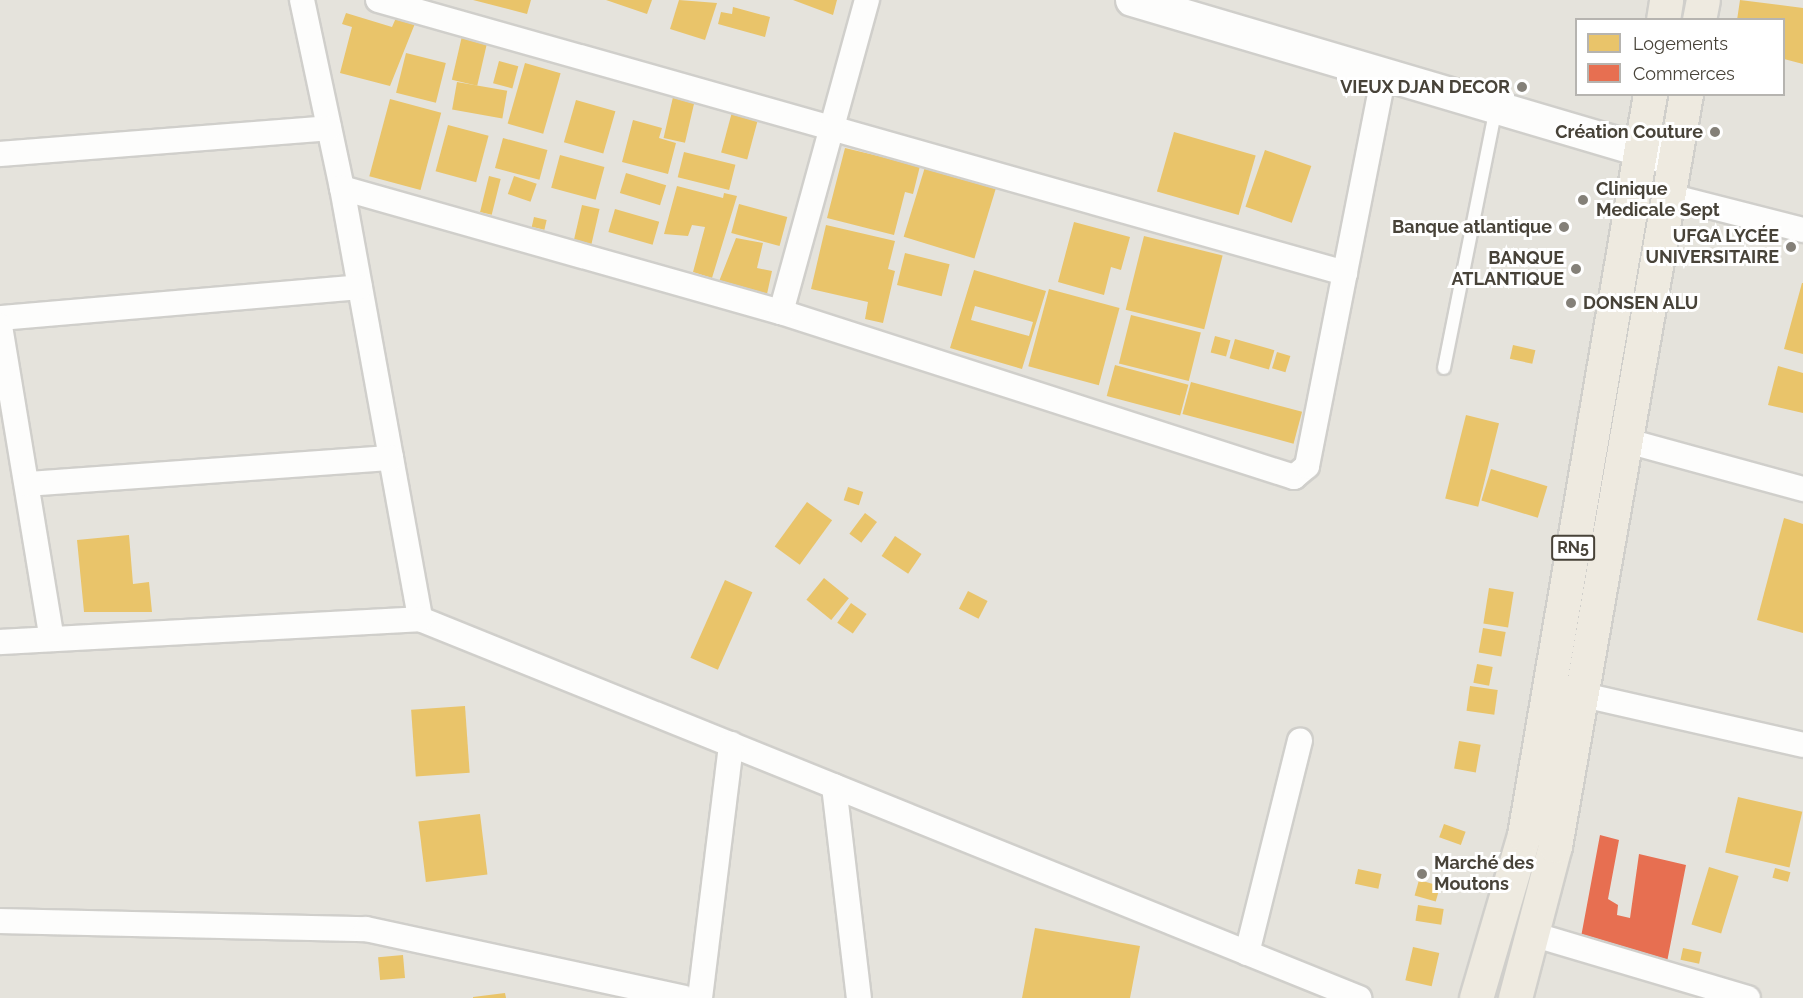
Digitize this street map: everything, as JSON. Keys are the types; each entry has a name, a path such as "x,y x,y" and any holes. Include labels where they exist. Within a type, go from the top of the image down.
{"highway":[{"path":"1663,18 1666,0"},
{"path":"1700,18 1703,0"},
{"name":"RN5","path":"1476,998 1524,835 1650,96"},
{"name":"RN5","path":"1515,998 1534,935 1581,694 1666,195 1686,96"}],"street":[{"path":"302,0 342,188 420,619"},
{"path":"378,0 1346,273"},
{"path":"781,312 867,0"},
{"path":"1132,0 1674,160"},
{"path":"342,188 781,312 1294,477 1307,466 1384,74"},
{"path":"0,154 329,128"},
{"path":"1666,195 1803,230"},
{"path":"0,318 360,287"},
{"path":"0,326 52,639"},
{"path":"1624,440 1803,489"},
{"path":"27,484 391,458"},
{"path":"0,642 420,619 1359,998"},
{"path":"1549,687 1803,746"},
{"path":"1247,953 1300,740"},
{"path":"700,998 731,744"},
{"path":"834,786 859,998"},
{"path":"0,921 366,929 684,998"},
{"path":"1534,935 1748,998"}],"lane":[{"path":"1444,368 1496,107"}],"shaded area":[{"path":"0,0 1803,0 1803,998 0,998"}],"building: Logements":[{"path":"473,0 531,0 527,14"},
{"path":"606,0 652,0 647,14"},
{"path":"679,0 717,3 705,40 670,29"},
{"path":"793,0 837,0 833,15"},
{"path":"1740,0 1803,8 1803,64 1785,59 1785,18 1737,18"},
{"path":"733,7 770,17 765,37 718,24 721,12 732,14"},
{"path":"399,11 418,16 390,86 340,73 352,27 342,24 346,13 392,27"},
{"path":"462,36 487,42 477,86 452,80"},
{"path":"406,53 446,63 436,103 396,93"},
{"path":"499,61 518,66 512,88 493,83"},
{"path":"525,63 561,73 543,134 508,124"},
{"path":"457,82 507,91 502,118 452,110"},
{"path":"673,97 694,102 685,143 664,138"},
{"path":"390,99 441,113 420,190 369,176"},
{"path":"576,100 615,111 603,154 564,142"},
{"path":"732,112 758,119 747,160 721,153"},
{"path":"633,120 662,128 659,138 676,143 668,174 622,162"},
{"path":"448,125 489,136 476,182 436,171"},
{"path":"1174,132 1256,155 1239,215 1157,192"},
{"path":"503,138 547,150 539,180 495,168"},
{"path":"845,148 920,166 913,194 905,192 894,235 827,218"},
{"path":"1265,150 1311,166 1292,223 1245,207"},
{"path":"684,152 735,165 729,190 678,177"},
{"path":"560,155 604,167 596,200 551,188"},
{"path":"925,167 996,189 974,258 904,237"},
{"path":"626,173 666,185 660,205 620,193"},
{"path":"489,176 501,179 492,215 480,212"},
{"path":"514,176 537,184 531,202 508,194"},
{"path":"677,186 723,198 724,193 737,196 712,278 693,272 705,227 692,225 688,236 664,234"},
{"path":"739,204 787,217 780,246 731,233"},
{"path":"582,205 600,209 591,246 573,242"},
{"path":"615,209 659,222 653,245 608,232"},
{"path":"534,217 547,220 544,230 532,227"},
{"path":"1074,222 1130,237 1121,270 1111,267 1104,295 1058,282"},
{"path":"826,225 895,241 888,269 895,271 883,323 865,319 868,302 811,289"},
{"path":"1144,236 1223,256 1204,329 1126,310"},
{"path":"736,238 763,243 757,268 772,271 767,294 718,284"},
{"path":"905,253 950,264 942,296 897,285"},
{"path":"974,270 1046,291 1022,369 950,348","holes":["975,306 1033,322 1029,336 971,320"]},
{"path":"1803,283 1803,354 1784,349"},
{"path":"1049,289 1120,308 1099,385 1028,366"},
{"path":"1131,315 1201,332 1189,381 1119,364"},
{"path":"1215,336 1230,340 1226,357 1211,352"},
{"path":"1235,339 1274,350 1269,370 1229,358"},
{"path":"1513,345 1535,350 1532,364 1510,359"},
{"path":"1277,352 1290,356 1285,372 1272,368"},
{"path":"1115,365 1188,385 1180,416 1107,396"},
{"path":"1778,366 1803,373 1803,413 1768,405"},
{"path":"1191,382 1302,412 1294,444 1182,414"},
{"path":"1466,415 1499,423 1478,507 1445,498"},
{"path":"1491,469 1547,486 1538,518 1481,501"},
{"path":"848,487 863,492 859,505 844,500"},
{"path":"807,502 832,520 800,565 775,546"},
{"path":"865,513 877,522 861,543 849,534"},
{"path":"1784,518 1803,524 1803,633 1757,620"},
{"path":"129,535 133,584 149,582 152,612 84,612 77,540"},
{"path":"895,536 922,554 908,574 882,556"},
{"path":"824,578 849,598 831,620 806,600"},
{"path":"725,580 752,592 718,670 690,658"},
{"path":"1489,588 1514,592 1508,627 1483,624"},
{"path":"968,591 988,601 979,619 959,609"},
{"path":"851,603 867,614 853,634 837,623"},
{"path":"1483,628 1506,632 1501,657 1479,653"},
{"path":"1477,664 1493,667 1489,686 1473,683"},
{"path":"1470,686 1498,690 1494,715 1467,711"},
{"path":"465,706 470,773 416,777 411,710"},
{"path":"1459,741 1481,745 1476,772 1454,769"},
{"path":"1738,797 1802,812 1789,867 1725,853"},
{"path":"480,814 487,875 426,882 418,822"},
{"path":"1444,824 1466,832 1461,845 1439,837"},
{"path":"1709,867 1739,876 1721,933 1691,924"},
{"path":"1775,868 1790,872 1788,882 1772,878"},
{"path":"1358,869 1381,874 1378,889 1355,884"},
{"path":"1419,880 1440,886 1436,901 1415,895"},
{"path":"1418,905 1444,909 1441,925 1415,921"},
{"path":"1035,928 1140,946 1130,998 1022,998"},
{"path":"1413,947 1439,953 1432,986 1405,980"},
{"path":"1683,948 1702,952 1699,964 1681,960"},
{"path":"403,955 405,978 380,980 378,957"},
{"path":"505,993 506,998 473,998 473,997"}],"building: Commerces":[{"path":"1600,835 1619,840 1608,899 1618,905 1617,915 1630,918 1639,854 1686,865 1667,962 1581,937"}],"place":[{"name":"VIEUX DJAN DECOR","path":"1522,87"},
{"name":"Création Couture","path":"1715,132"},
{"name":"Clinique Medicale Sept","path":"1583,200"},
{"name":"Banque atlantique","path":"1564,227"},
{"name":"UFGA LYCÉE UNIVERSITAIRE","path":"1791,247"},
{"name":"BANQUE ATLANTIQUE","path":"1576,269"},
{"name":"DONSEN ALU","path":"1571,303"},
{"name":"Marché des Moutons","path":"1422,874"}]}
